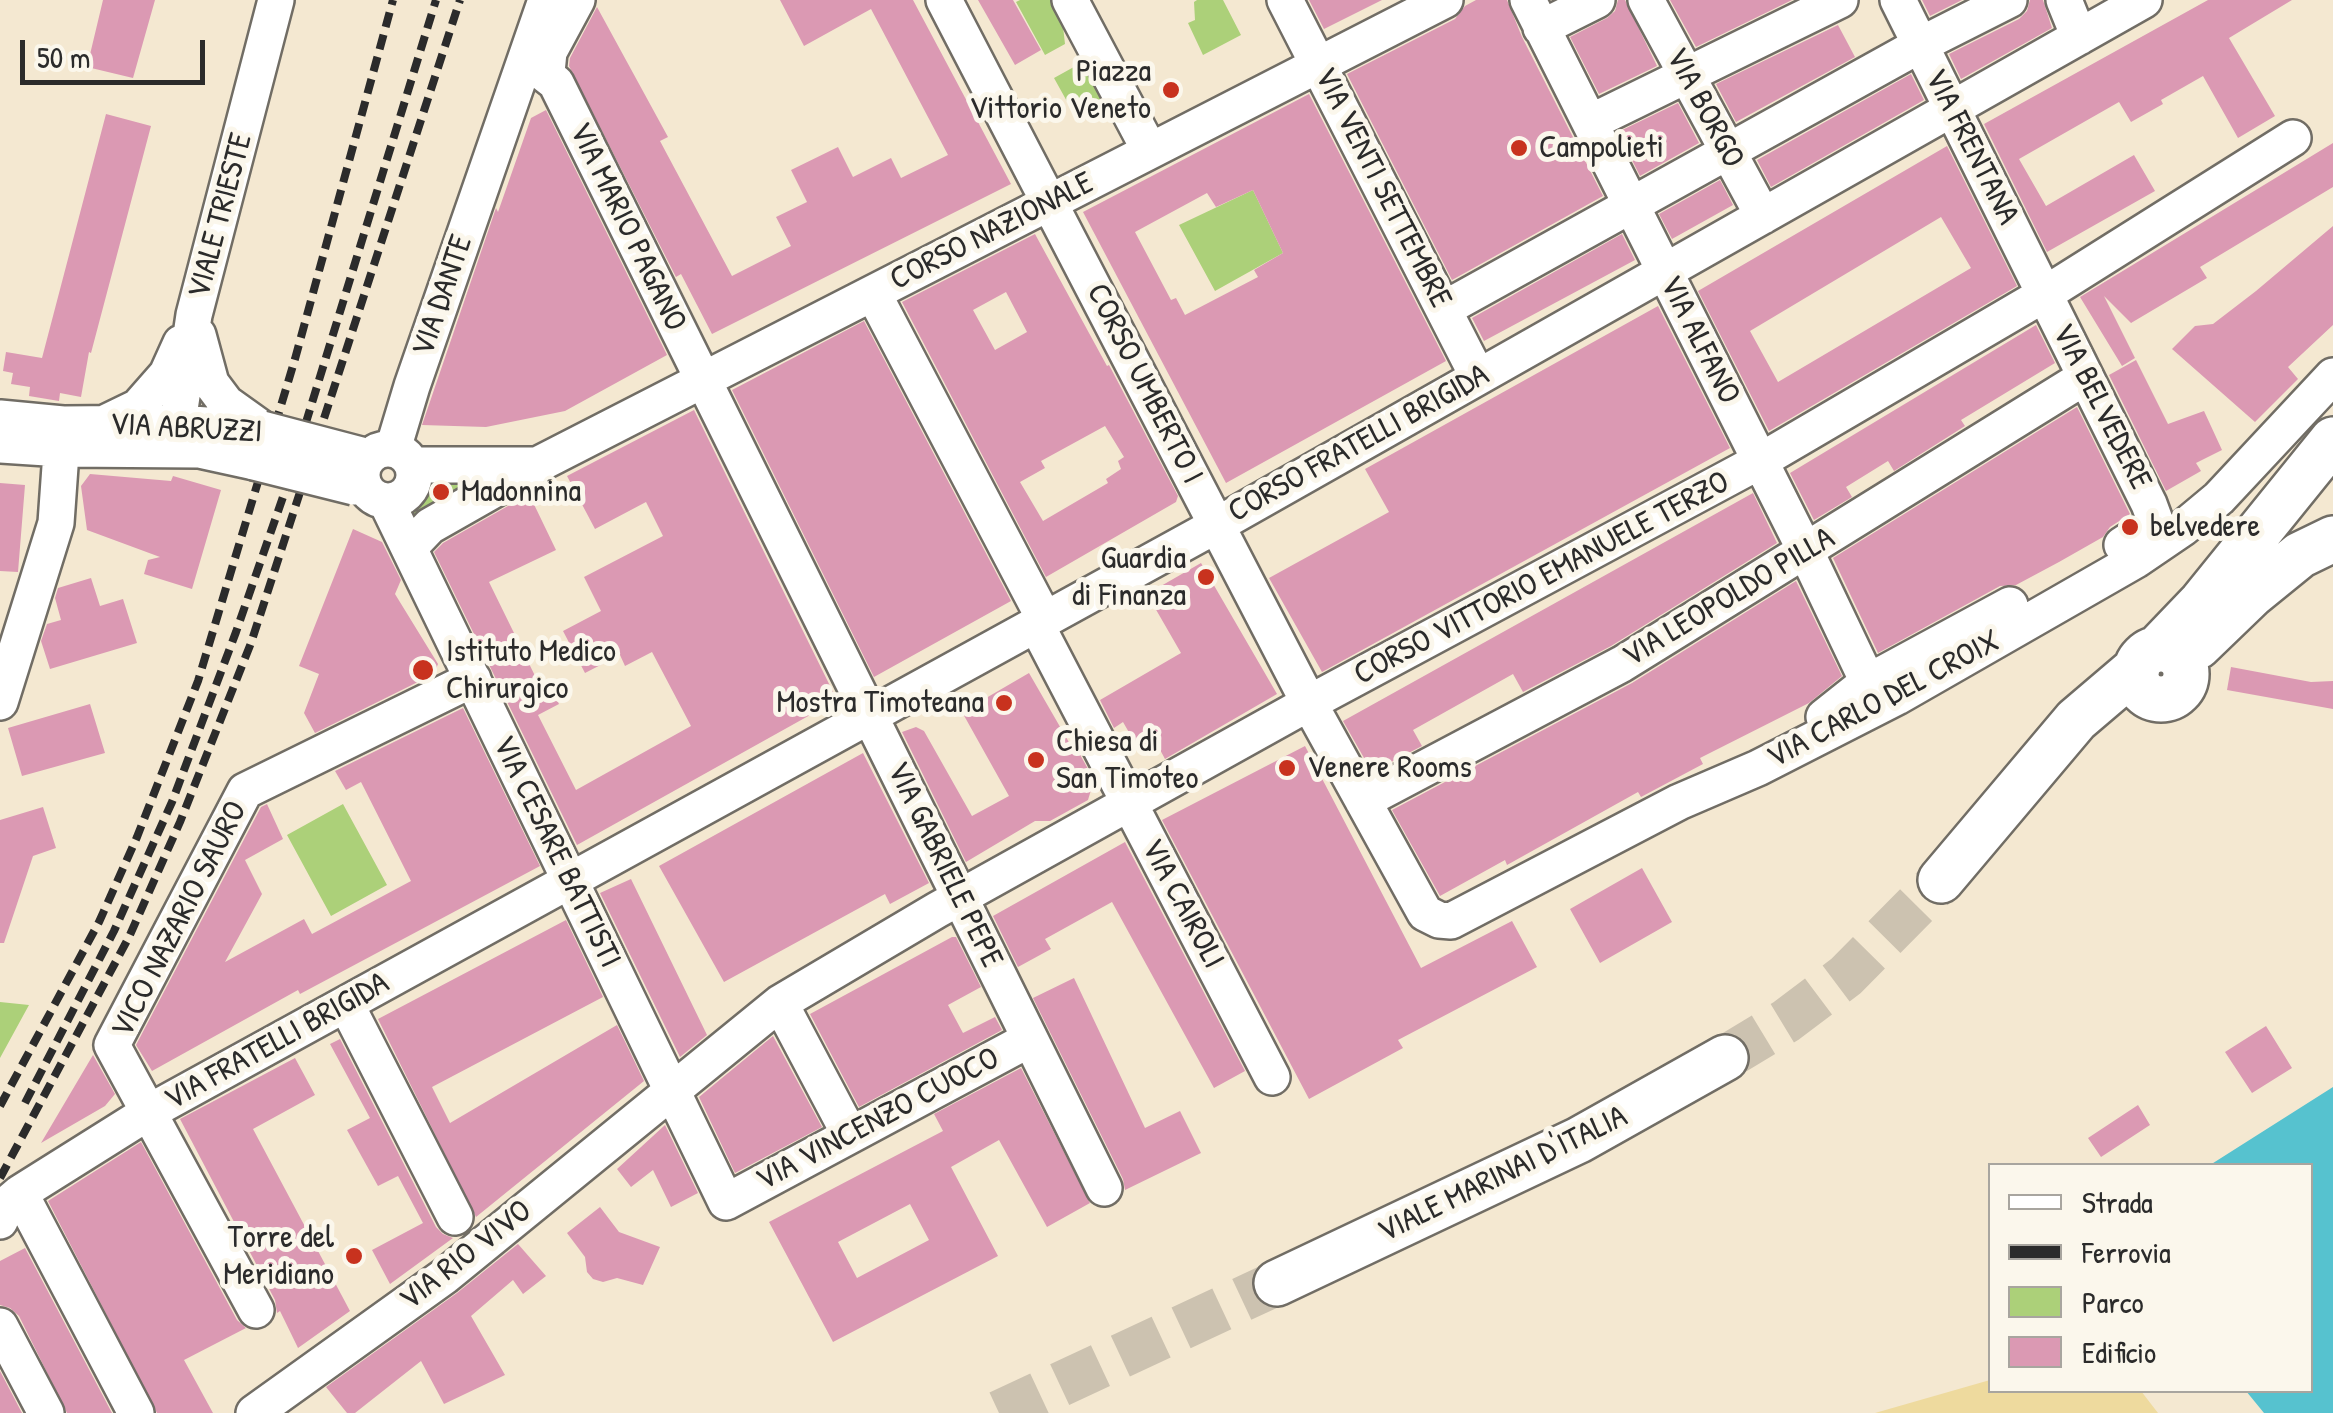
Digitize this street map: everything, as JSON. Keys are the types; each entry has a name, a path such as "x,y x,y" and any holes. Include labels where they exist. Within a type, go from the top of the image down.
{"main road":[{"path":"2155,668 2202,602 2333,440"},
{"path":"1941,880 2076,720 2155,668 2300,554 2333,536"},
{"name":"VIALE MARINAI D'ITALIA","path":"1278,1283 1579,1140 1725,1058"}],"street":[{"name":"VIALE TRIESTE","path":"100,424 138,407 167,374 194,314 276,0"},
{"name":"VIA DANTE","path":"377,472 546,0"},
{"name":"VIA DANTE","path":"495,145 547,76 550,52 577,0"},
{"name":"CORSO UMBERTO I","path":"944,0 1309,703 1402,874"},
{"path":"1070,0 1150,151"},
{"name":"VIA VENTI SETTEMBRE","path":"1285,0 1478,377"},
{"name":"CORSO NAZIONALE","path":"409,548 430,526 539,464 1445,0"},
{"path":"1534,14 1597,0"},
{"name":"VIA BORGO","path":"1646,0 1762,216"},
{"path":"1591,122 1840,0"},
{"name":"VIA FRENTANA","path":"1898,0 2044,294"},
{"path":"1444,310 2008,0"},
{"path":"2064,0 2079,37"},
{"name":"CORSO FRATELLI BRIGIDA","path":"570,881 1217,525 2144,0"},
{"name":"VIA ALFANO","path":"1534,14 1868,682"},
{"name":"VIA MARIO PAGANO","path":"547,76 556,83 704,380"},
{"name":"CORSO VITTORIO EMANUELE TERZO","path":"673,1093 780,1003 1309,703 1760,460 2044,294 2293,138"},
{"name":"VIA CAIROLI","path":"874,293 1130,804 1272,1076"},
{"name":"VIA BELVEDERE","path":"1694,795 1828,715 1868,682 2156,524 2150,504 2044,294"},
{"name":"VIALE TRIESTE","path":"189,436 194,314"},
{"name":"VIALE TRIESTE","path":"194,314 211,383 258,445"},
{"name":"VIA CARLO DEL CROIX","path":"1402,874 1425,913 1451,921 1694,795 1758,768 1897,696 2136,560 2183,528 2218,498 2333,376"},
{"name":"VIA LEOPOLDO PILLA","path":"1363,801 1622,664 2085,377"},
{"name":"VIA GABRIELE PEPE","path":"704,380 1104,1188"},
{"name":"VIA ABRUZZI","path":"0,418 62,437 100,424 258,445 377,472"},
{"name":"VIA ABRUZZI","path":"0,445 62,437 189,436"},
{"path":"0,702 56,523 62,437"},
{"name":"CORSO NAZIONALE","path":"377,472 539,464"},
{"name":"VIA CESARE BATTISTI","path":"377,472 409,548 726,1202"},
{"path":"2291,492 2290,509 2300,524 2315,533 2333,536"},
{"name":"VICO NAZARIO SAURO","path":"149,1112 112,1046 245,791 472,679"},
{"name":"VIA FRATELLI BRIGIDA","path":"10,1207 149,1112 570,881"},
{"path":"780,1003 850,1135"},
{"path":"346,1004 455,1217"},
{"name":"VIA VINCENZO CUOCO","path":"726,1202 1030,1038"},
{"name":"VIA RIO VIVO","path":"254,1413 445,1276 673,1093"},
{"path":"149,1112 256,1310"},
{"path":"10,1207 136,1413"},
{"path":"0,1326 46,1413"}],"green space":[{"path":"1060,0 1065,44 1045,55 1016,2"},
{"path":"1197,0 1223,0 1241,35 1203,55 1188,23 1195,20"},
{"path":"1081,63 1115,102 1079,123 1054,78"},
{"path":"1253,190 1283,253 1215,291 1179,225"},
{"path":"495,476 410,522 406,513 417,507 428,488"},
{"path":"343,804 387,885 331,916 287,835"},
{"path":"0,1002 29,1005 0,1058"}],"sand":[{"path":"1988,1381 1988,1393 2143,1393 2158,1413 1875,1413"}],"water":[{"path":"2333,1087 2333,1413 2264,1413 2248,1393 2313,1393 2313,1163 2213,1163"}],"building":[{"path":"103,0 155,0 133,78 87,67"},
{"path":"780,0 913,0 1011,184 712,334 681,274 676,277 569,66 597,7 668,137 660,141 732,276 791,246 776,217 807,202 791,170 838,147 853,177 891,158 901,178 948,155 871,9 804,46"},
{"path":"978,0 1013,0 1041,50 1015,65"},
{"path":"1309,0 1382,0 1324,29"},
{"path":"1476,0 1507,0 1603,196 1452,280 1347,74 1455,19"},
{"path":"1618,0 1625,0 1657,66 1599,94 1570,37 1607,18 1615,11"},
{"path":"1670,0 1792,0 1696,47"},
{"path":"1922,0 1962,0 1930,16"},
{"path":"2030,0 2043,0 2052,28 1961,79 1949,54 2019,19"},
{"path":"2208,0 2292,0 2229,38 2275,116 2238,138 2203,76 2131,122 2119,102 2019,159 2046,206 2134,155 2155,191 2047,252 1984,124"},
{"path":"1838,25 1855,57 1736,122 1716,84"},
{"path":"1911,74 1924,100 1771,187 1757,160"},
{"path":"1309,94 1446,361 1226,483 1083,212","holes":["1253,190 1283,253 1254,270 1258,277 1185,315 1176,298 1171,300 1135,232 1207,193 1216,207"]},
{"path":"1678,103 1699,143 1640,176 1618,132"},
{"path":"546,110 667,355 565,411 486,427 422,425 531,118"},
{"path":"106,114 151,126 89,352 81,397 60,393 59,401 29,396 30,387 11,384 13,373 3,371 6,352 42,358"},
{"path":"2333,143 2333,187 2200,267 2207,278 2131,323 2104,296 2135,358 2122,366 2080,297"},
{"path":"1947,146 2017,286 1769,431 1698,291","holes":["1941,217 1971,268 1778,382 1750,331"]},
{"path":"1720,180 1733,205 1672,239 1659,214"},
{"path":"2333,226 2333,325 2288,367 2298,379 2255,422 2172,349 2195,326 2213,324"},
{"path":"1035,234 1178,496 1176,502 1046,577 902,302","holes":["1006,292 1027,332 995,350 973,310","1105,426 1124,457 1118,461 1121,469 1106,479 1108,483 1043,521 1020,482 1045,468 1041,461"]},
{"path":"1622,234 1635,260 1484,341 1472,318"},
{"path":"1658,306 1730,448 1322,672 1269,578 1389,512 1365,469"},
{"path":"864,321 1011,601 874,677 732,390"},
{"path":"2036,325 2055,363 1961,420 1965,426 1894,471 1888,461 1846,487 1852,497 1814,520 1790,473"},
{"path":"2136,360 2168,424 2204,411 2222,450 2196,463 2201,471 2166,491 2109,375"},
{"path":"2077,407 2130,514 2110,527 2103,537 2059,562 2016,585 2000,586 1878,653 1833,558"},
{"path":"694,410 837,700 577,845 434,552 529,494 556,550 489,582 539,684 547,680 559,704 538,715 576,790 691,726 652,652 625,666 620,655 585,673 563,631 601,611 584,577 663,536 646,502 595,529 567,476"},
{"path":"90,474 171,481 173,476 221,490 192,589 144,574 148,560 160,557 87,530 81,486"},
{"path":"0,483 25,485 18,572 0,571"},
{"path":"1753,493 1777,543 1611,646 1523,692 1513,674 1413,730 1422,746 1372,772 1343,721"},
{"path":"353,529 382,542 401,580 395,594 438,664 434,674 315,733 304,713 319,674 299,666"},
{"path":"1201,563 1277,694 1165,759 1158,746 1142,755 1123,722 1114,728 1100,700 1181,653 1147,594"},
{"path":"91,578 100,606 123,599 137,643 50,669 41,641 47,624 61,620 55,598 58,588"},
{"path":"1796,581 1842,676 1809,703 1700,758 1703,764 1641,797 1638,792 1507,865 1505,860 1440,896 1392,810 1632,683"},
{"path":"2231,667 2311,682 2333,681 2333,709 2227,690"},
{"name":"Chiesa di San Timoteo","path":"1029,673 1088,769 1082,774 1091,790 1088,800 1050,821 1035,821 966,862 902,732 916,727 924,731 972,816 1009,796 962,712"},
{"path":"90,704 105,753 22,776 8,728"},
{"path":"463,708 540,866 300,994 298,990 152,1071 136,1045 261,807 267,804 283,839 245,860 262,894 225,962 304,919 312,934 411,881 361,782 346,790 335,771"},
{"path":"1305,746 1421,968 1512,921 1537,967 1398,1040 1403,1048 1309,1099 1162,820"},
{"path":"863,753 929,883 890,904 885,894 724,982 659,866"},
{"path":"43,807 56,848 33,856 4,943 0,943 0,820"},
{"path":"1125,842 1245,1071 1214,1088 1112,902 1045,939 1051,949 1018,967 993,916"},
{"path":"1642,868 1672,922 1600,963 1570,909"},
{"path":"631,879 707,1035 680,1057 600,893"},
{"path":"566,920 603,997 432,1087 450,1123 617,1025 644,1081 476,1217 378,1019"},
{"path":"956,937 981,987 948,1005 963,1033 995,1017 1002,1030 859,1107 810,1014"},
{"path":"1074,978 1145,1128 1180,1111 1201,1153 1125,1190 1033,998"},
{"path":"2266,1026 2292,1068 2252,1093 2225,1052"},
{"path":"773,1036 822,1127 735,1173 699,1097"},
{"path":"340,1039 436,1227 453,1238 390,1284 372,1250 423,1223 398,1176 378,1186 347,1130 370,1118 330,1044"},
{"path":"93,1055 115,1094 105,1106 41,1143"},
{"path":"295,1058 315,1095 253,1129 350,1311 298,1348 180,1119"},
{"path":"1021,1068 1090,1203 1047,1227 999,1140 951,1167 998,1256 833,1342 769,1222 943,1131 934,1114","holes":["910,1204 929,1240 857,1278 838,1242"]},
{"path":"2138,1105 2150,1125 2101,1157 2088,1138"},
{"path":"665,1125 698,1193 671,1207 653,1170 631,1187 617,1169"},
{"path":"141,1142 237,1320 246,1328 184,1360 213,1413 157,1413 48,1201"},
{"path":"600,1207 619,1232 660,1247 643,1285 617,1278 603,1282 587,1272 585,1257 567,1233"},
{"path":"518,1244 546,1276 523,1294 513,1280 471,1316 505,1375 444,1404 421,1361 355,1413 347,1413 326,1387"},
{"path":"25,1248 112,1413 67,1413 19,1316 0,1305 0,1261"},
{"path":"0,1371 22,1413 0,1413"}],"tunnel":[{"path":"1725,1058 1786,1021 1846,976 1941,880"},
{"path":"999,1413 1277,1283"}],"railway":[{"path":"0,1106 99,922 198,681 295,359 393,0"},
{"path":"25,1103 114,931 172,802 236,632 283,497 436,0"},
{"path":"0,1178 129,937 180,822 251,643 460,0"}],"place":[{"name":"Piazza Vittorio Veneto","path":"1171,90"},
{"name":"Campolieti","path":"1519,148"},
{"name":"Madonnina","path":"441,492"},
{"name":"belvedere","path":"2130,527"},
{"name":"Guardia di Finanza","path":"1206,577"},
{"name":"Istituto Medico Chirurgico","path":"423,670"},
{"name":"Mostra Timoteana","path":"1004,703"},
{"name":"Chiesa di San Timoteo","path":"1036,760"},
{"name":"Venere Rooms","path":"1287,768"},
{"name":"Torre del Meridiano","path":"354,1256"}]}
